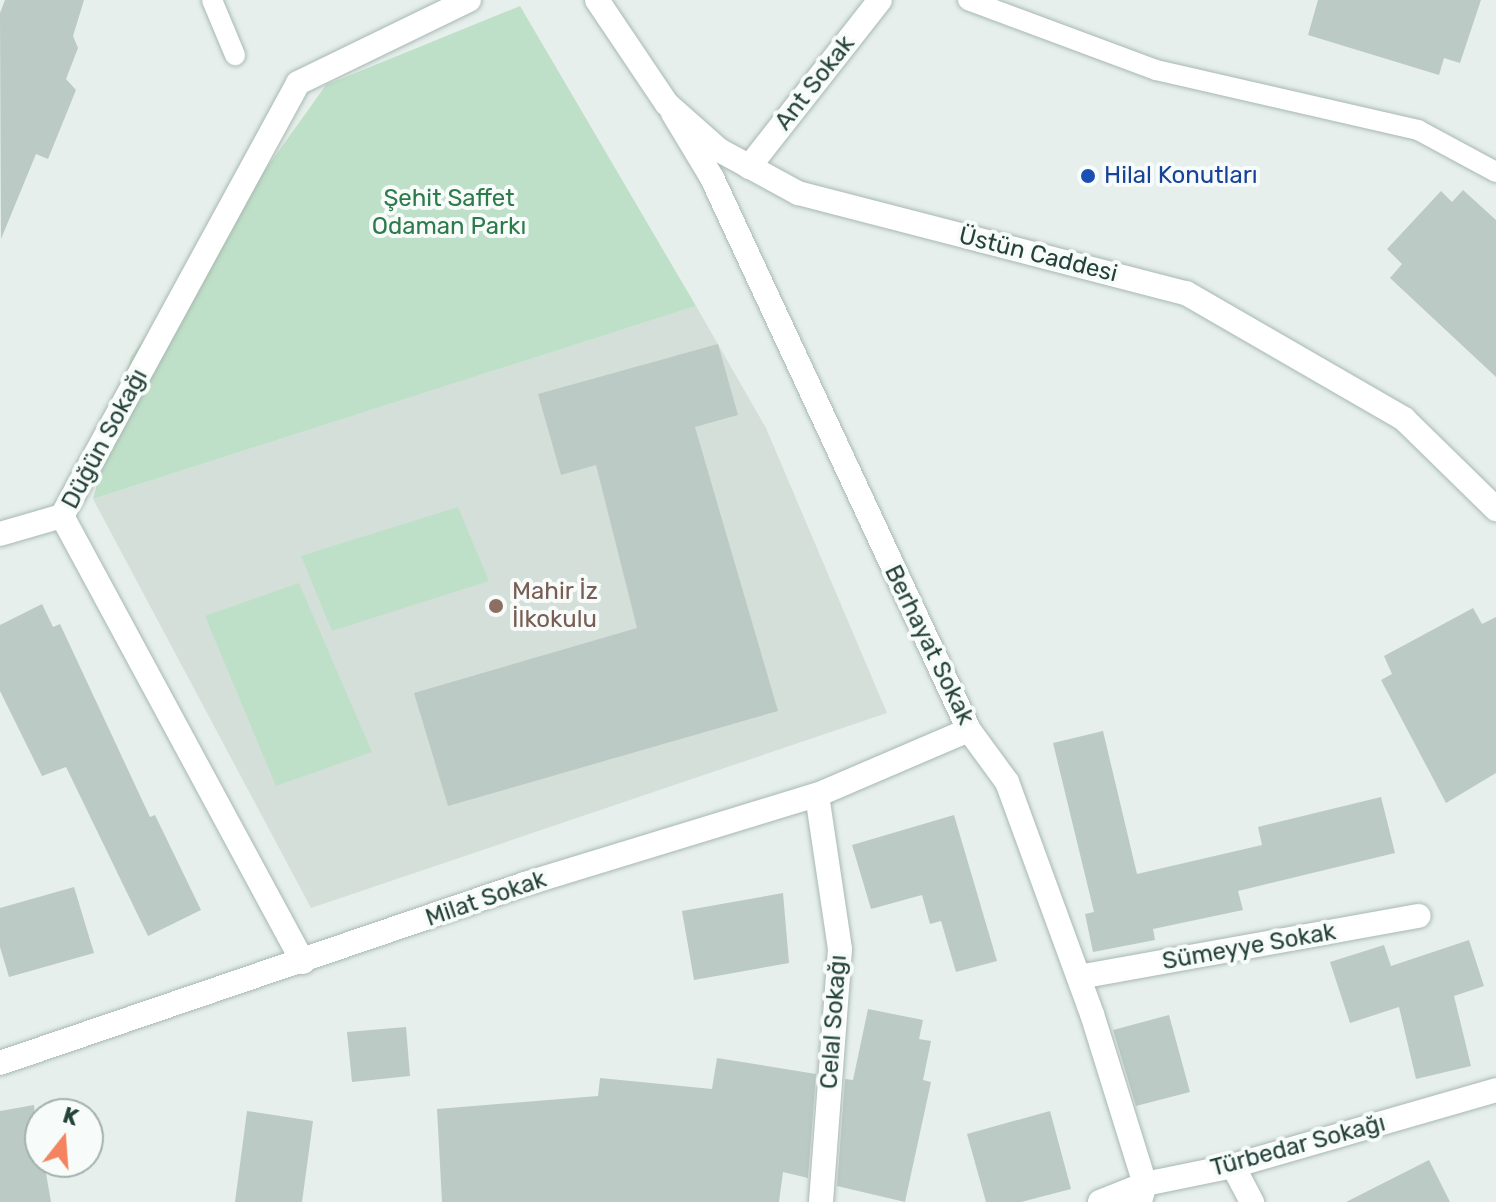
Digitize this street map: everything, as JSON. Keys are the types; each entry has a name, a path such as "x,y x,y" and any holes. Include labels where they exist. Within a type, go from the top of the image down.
{"street":[{"name":"Düğün Sokağı","path":"303,962 62,516 298,83 469,0"},
{"name":"Üstün Caddesi","path":"597,0 667,104 719,150 749,167 798,193 1186,293 1404,419 1496,509"},
{"name":"Ant Sokak","path":"749,167 880,0"},
{"name":"Berhayat Sokak","path":"667,104 712,178 969,730 1007,782 1079,977 1142,1193"},
{"path":"0,534 62,516"},
{"name":"Milat Sokak","path":"0,1063 525,884 817,795 969,730"},
{"name":"Celal Sokağı","path":"817,795 840,949 821,1202"},
{"name":"Sümeyye Sokak","path":"1079,977 1419,916"},
{"name":"Türbedar Sokağı","path":"1100,1202 1142,1193 1496,1090"},
{"path":"1233,1166 1252,1202"}],"lane":[{"path":"212,0 235,55"},
{"path":"968,0 1156,70 1418,130 1496,172"}],"shaded area":[{"name":"Mahir İz İlkokulu","path":"696,306 766,428 887,713 311,908 93,499"}],"green space":[{"name":"Şehit Saffet Odaman Parkı","path":"520,6 696,306 93,499 131,357 326,85"},
{"path":"458,507 489,581 332,631 301,556"},
{"path":"299,583 372,752 276,786 205,616"}],"building":[{"path":"5,0 84,0 73,36 78,48 66,79 76,90 48,159 36,154 1,239 0,13"},
{"path":"1318,0 1481,0 1460,63 1444,58 1439,75 1308,35"},
{"path":"1463,190 1496,220 1496,377 1390,278 1402,264 1387,249 1441,191 1452,202"},
{"path":"718,344 738,415 695,427 778,711 448,806 414,693 637,628 596,465 561,475 538,394"},
{"path":"42,604 53,627 60,624 150,817 155,815 201,910 148,936 66,767 42,776 0,691 0,625"},
{"path":"1473,608 1482,624 1496,617 1496,773 1446,803 1381,680 1392,674 1384,656"},
{"path":"1103,731 1137,874 1262,845 1258,827 1381,797 1395,853 1238,891 1243,910 1153,929 1155,940 1093,952 1085,914 1094,912 1053,743"},
{"path":"954,815 997,961 956,972 941,921 930,924 922,895 871,909 852,845"},
{"path":"74,887 94,953 9,977 0,947 0,908"},
{"path":"783,893 789,963 694,980 682,911"},
{"path":"1469,940 1484,986 1454,996 1471,1066 1416,1079 1399,1007 1350,1023 1330,962 1384,945 1391,966"},
{"path":"868,1009 923,1020 919,1039 931,1041 923,1080 931,1082 905,1202 837,1186 845,1079 853,1080"},
{"path":"1169,1015 1190,1092 1136,1106 1113,1030"},
{"path":"406,1027 410,1076 352,1082 347,1032"},
{"path":"717,1058 816,1074 808,1178 783,1172 779,1202 442,1202 437,1109 598,1096 600,1078 712,1089"},
{"path":"24,1107 24,1178 47,1178 51,1202 0,1202 0,1111"},
{"path":"247,1111 313,1121 302,1202 235,1202"},
{"path":"1050,1111 1071,1189 1021,1202 986,1202 967,1134"},
{"path":"1429,1160 1450,1202 1346,1202"}],"place":[{"name":"Hilal Konutları","path":"1088,176"},
{"name":"Mahir İz İlkokulu","path":"496,606"}]}
